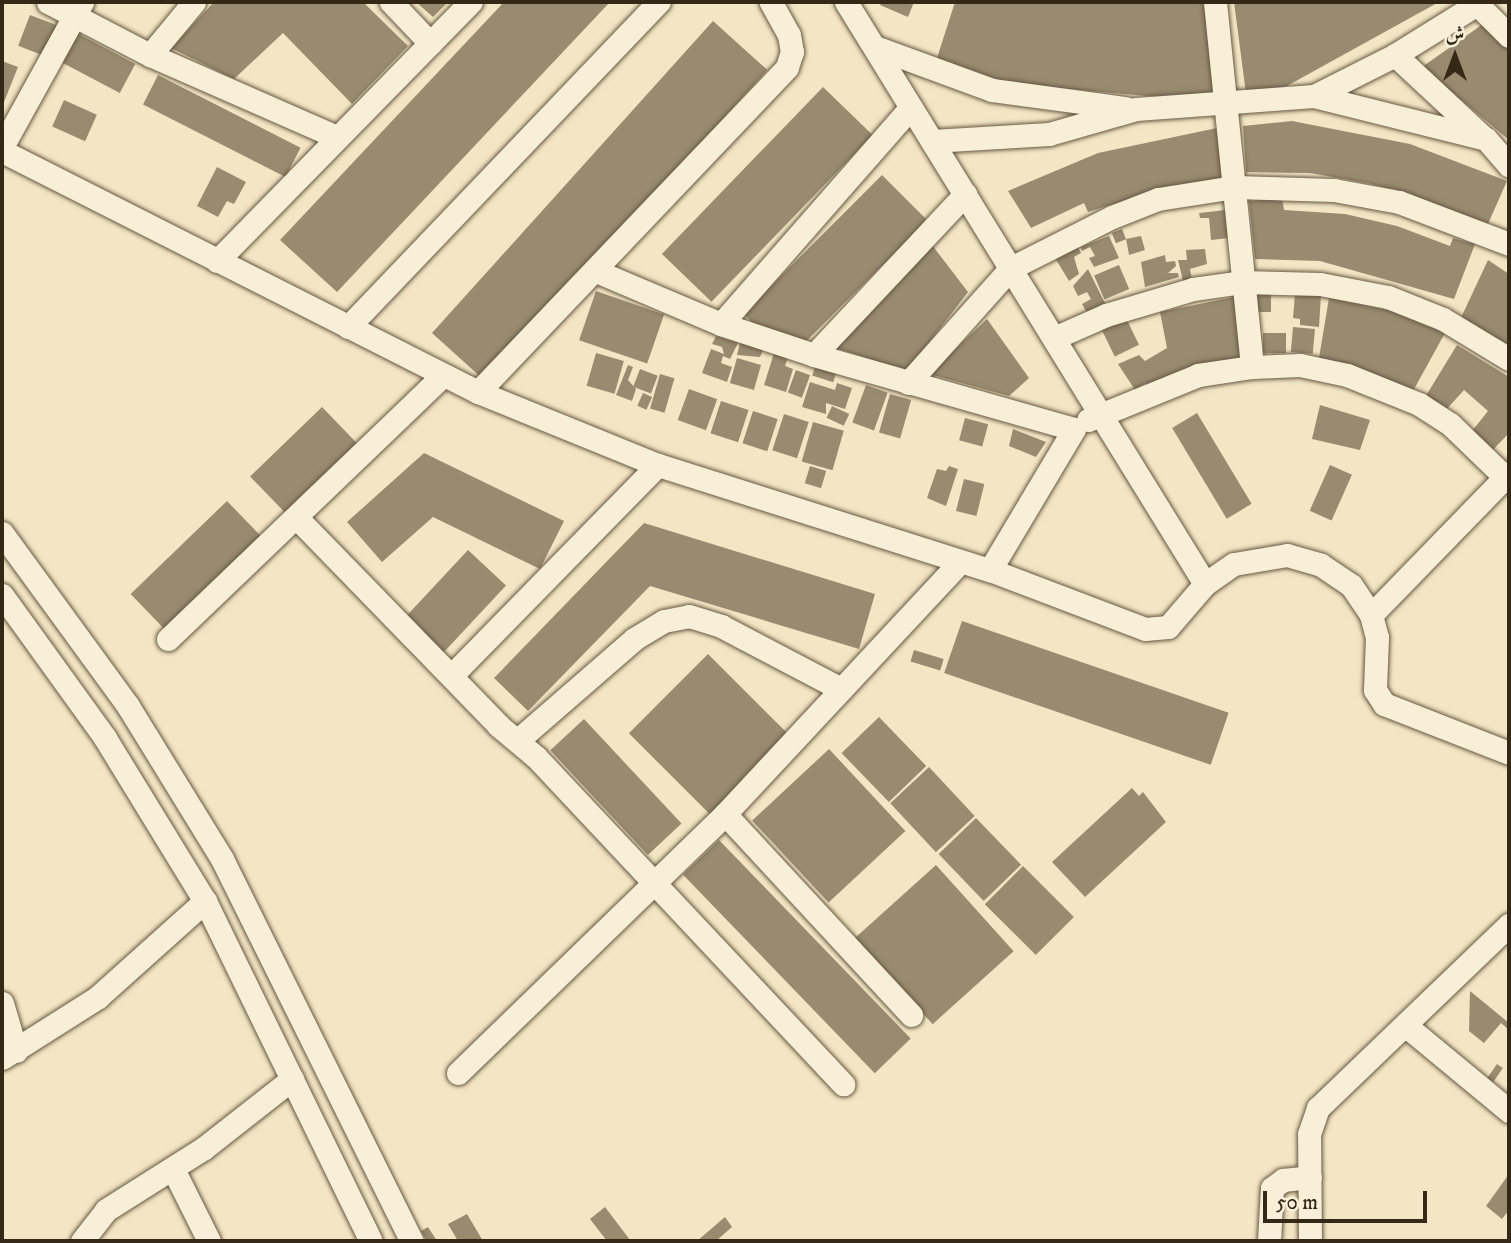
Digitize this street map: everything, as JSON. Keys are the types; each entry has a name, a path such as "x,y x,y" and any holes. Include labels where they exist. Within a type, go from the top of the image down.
{"street":[{"path":"48,2 78,8 150,55 337,137"},
{"path":"150,55 194,2"},
{"path":"391,2 430,43"},
{"path":"218,261 471,2"},
{"path":"348,327 659,2"},
{"path":"478,392 596,271 787,67 792,52 789,35 771,2"},
{"path":"846,2 1205,584"},
{"path":"1215,2 1252,367"},
{"path":"1314,96 1395,55 1479,3 1509,37"},
{"path":"78,8 2,149 478,392 658,465 990,570 1153,631 1175,622 1205,584 1234,564 1287,555 1337,574 1371,615 1377,637 1375,690 1384,704 1509,753"},
{"path":"875,47 992,90 1136,109"},
{"path":"1395,55 1486,139 1509,164"},
{"path":"932,141 1049,134 1136,109 1226,100 1314,96 1486,139"},
{"path":"720,324 911,107"},
{"path":"908,383 1011,268 1112,217 1158,199 1235,187 1334,190 1399,202 1509,244"},
{"path":"814,355 965,194"},
{"path":"596,271 720,324 908,383 1074,429"},
{"path":"1054,338 1150,300 1242,282 1320,284 1388,298 1443,319 1509,359"},
{"path":"990,570 1074,429 1101,413 1198,375 1252,367 1300,366 1385,388 1450,425 1508,476 1371,615"},
{"path":"168,639 443,375"},
{"path":"452,675 658,465"},
{"path":"296,517 518,740 843,1084"},
{"path":"2,533 128,706 222,859 412,1241"},
{"path":"458,1073 725,814 960,562"},
{"path":"2,595 105,737 205,901 372,1241"},
{"path":"518,740 634,639 664,621 689,616 720,626 841,690"},
{"path":"725,814 911,1014"},
{"path":"2,1003 9,1055 108,989 205,901"},
{"path":"1310,1241 1309,1134 1318,1108 1509,925"},
{"path":"1405,1026 1509,1111"},
{"path":"82,1241 106,1210 173,1169 292,1079"},
{"path":"173,1169 209,1241"},
{"path":"1269,1241 1272,1188 1283,1180 1310,1177"}],"building":[{"path":"214,2 363,2 408,46 352,104 283,33 234,79 171,48"},
{"path":"416,2 448,2 433,17"},
{"path":"504,2 610,2 337,292 280,240"},
{"path":"882,2 914,2 908,17 880,5"},
{"path":"955,2 1204,2 1214,95 1170,98 1011,84 937,58"},
{"path":"1234,2 1439,2 1276,92 1246,94"},
{"path":"30,15 59,26 47,57 18,46"},
{"path":"713,21 767,70 486,382 432,333"},
{"path":"1483,24 1509,49 1509,140 1422,67"},
{"path":"77,33 135,64 120,93 62,62"},
{"path":"2,61 18,67 4,102 2,101"},
{"path":"158,75 301,148 286,177 143,104"},
{"path":"823,87 873,135 711,302 662,254"},
{"path":"64,100 97,115 85,141 52,126"},
{"path":"1292,121 1410,144 1507,181 1487,226 1408,193 1367,183 1310,173 1246,172 1243,126"},
{"path":"1217,128 1225,177 1168,187 1088,212 1084,203 1031,228 1008,191 1098,153"},
{"path":"217,167 246,182 234,204 227,201 218,217 197,206"},
{"path":"882,175 927,220 789,359 743,314"},
{"path":"1282,198 1284,210 1345,214 1397,226 1450,246 1453,238 1475,244 1454,299 1320,261 1255,259 1249,201"},
{"path":"1226,210 1229,238 1211,240 1209,218 1200,218 1199,213"},
{"path":"1122,229 1126,239 1116,243 1112,233"},
{"path":"1109,236 1119,258 1094,267 1089,258 1095,256 1090,247 1082,251 1081,247"},
{"path":"1141,236 1145,250 1129,255 1126,239"},
{"path":"932,245 968,292 907,371 836,348"},
{"path":"1078,247 1081,253 1074,257 1079,274 1069,281 1055,258"},
{"path":"1205,249 1207,264 1190,269 1192,280 1183,281 1178,260 1187,260 1186,250"},
{"path":"1165,255 1166,262 1175,261 1176,266 1168,273 1178,273 1179,277 1145,287 1141,262"},
{"path":"1488,260 1509,274 1509,354 1459,322"},
{"path":"1119,265 1129,289 1104,299 1094,276"},
{"path":"1088,269 1106,305 1087,313 1082,304 1091,299 1087,292 1078,296 1073,286"},
{"path":"596,291 664,314 647,364 579,340"},
{"path":"1258,294 1271,294 1271,312 1258,312"},
{"path":"1295,294 1321,295 1319,327 1300,325 1300,319 1293,318"},
{"path":"1234,297 1247,361 1147,390 1146,383 1135,390 1118,364 1139,355 1145,361 1167,348 1160,312"},
{"path":"1329,298 1392,311 1445,333 1413,391 1319,358"},
{"path":"1125,316 1139,345 1115,357 1101,328"},
{"path":"987,319 1029,378 1009,396 929,374"},
{"path":"1293,327 1315,329 1313,354 1291,352"},
{"path":"1263,333 1286,333 1286,353 1263,353"},
{"path":"716,336 738,343 730,359 723,356 721,363 732,367 727,382 702,373 711,349 724,354 722,347 712,344"},
{"path":"740,343 763,350 760,357 737,355"},
{"path":"1457,345 1509,377 1509,433 1490,453 1468,436 1488,411 1464,390 1445,411 1424,399"},
{"path":"775,350 789,354 785,366 793,369 786,392 764,385"},
{"path":"596,353 624,361 615,394 587,386"},
{"path":"737,358 761,365 754,390 730,383"},
{"path":"628,365 633,367 628,380 636,389 632,401 616,395"},
{"path":"815,367 836,374 833,382 812,376"},
{"path":"640,369 658,376 651,394 633,387"},
{"path":"796,370 810,375 802,398 788,393"},
{"path":"660,374 674,378 664,413 650,409"},
{"path":"810,382 835,390 837,383 852,388 845,409 826,403 826,414 802,407"},
{"path":"866,385 888,393 874,430 852,423"},
{"path":"689,389 717,399 706,430 678,420"},
{"path":"643,393 652,397 646,410 637,406"},
{"path":"890,394 911,400 900,439 879,432"},
{"path":"721,401 749,410 738,442 710,433"},
{"path":"1320,405 1370,420 1360,450 1312,439"},
{"path":"832,406 849,414 844,426 827,418"},
{"path":"322,407 357,443 285,512 250,476"},
{"path":"753,411 778,419 767,451 742,443"},
{"path":"1197,413 1252,504 1227,519 1172,428"},
{"path":"784,414 809,422 797,458 772,450"},
{"path":"965,418 988,424 982,446 959,440"},
{"path":"813,422 844,431 832,470 802,461"},
{"path":"1013,429 1046,442 1036,457 1009,446"},
{"path":"424,453 564,521 540,569 433,517 382,562 347,522"},
{"path":"1330,465 1352,475 1332,520 1310,511"},
{"path":"810,466 826,471 821,488 805,483"},
{"path":"949,466 958,469 946,506 927,498 937,469 946,471"},
{"path":"964,479 984,484 976,516 956,511"},
{"path":"227,501 263,538 167,631 131,594"},
{"path":"644,523 875,594 859,649 650,586 528,711 494,678"},
{"path":"468,550 506,585 444,652 406,617"},
{"path":"962,621 1229,713 1211,765 944,673"},
{"path":"914,650 944,659 940,671 910,661"},
{"path":"708,654 789,735 710,815 629,733"},
{"path":"879,717 926,766 889,802 842,753"},
{"path":"584,719 682,824 648,855 550,750"},
{"path":"829,749 905,831 829,903 752,821"},
{"path":"929,767 975,816 936,852 890,803"},
{"path":"1132,788 1139,796 1143,792 1166,822 1085,897 1052,862"},
{"path":"976,818 1021,865 984,901 939,854"},
{"path":"719,840 911,1039 875,1073 683,875"},
{"path":"936,865 1014,951 933,1024 855,938"},
{"path":"1023,866 1074,917 1036,955 985,904"},
{"path":"1470,991 1509,1023 1509,1030 1501,1023 1484,1043 1469,1031"},
{"path":"1497,1064 1503,1068 1493,1082 1487,1078"},
{"path":"1509,1174 1509,1210 1502,1219 1486,1206"},
{"path":"605,1207 629,1241 607,1241 590,1219"},
{"path":"467,1214 483,1241 458,1241 448,1224"},
{"path":"725,1217 732,1227 716,1241 697,1241"},
{"path":"428,1227 437,1241 427,1241 421,1231"}]}
